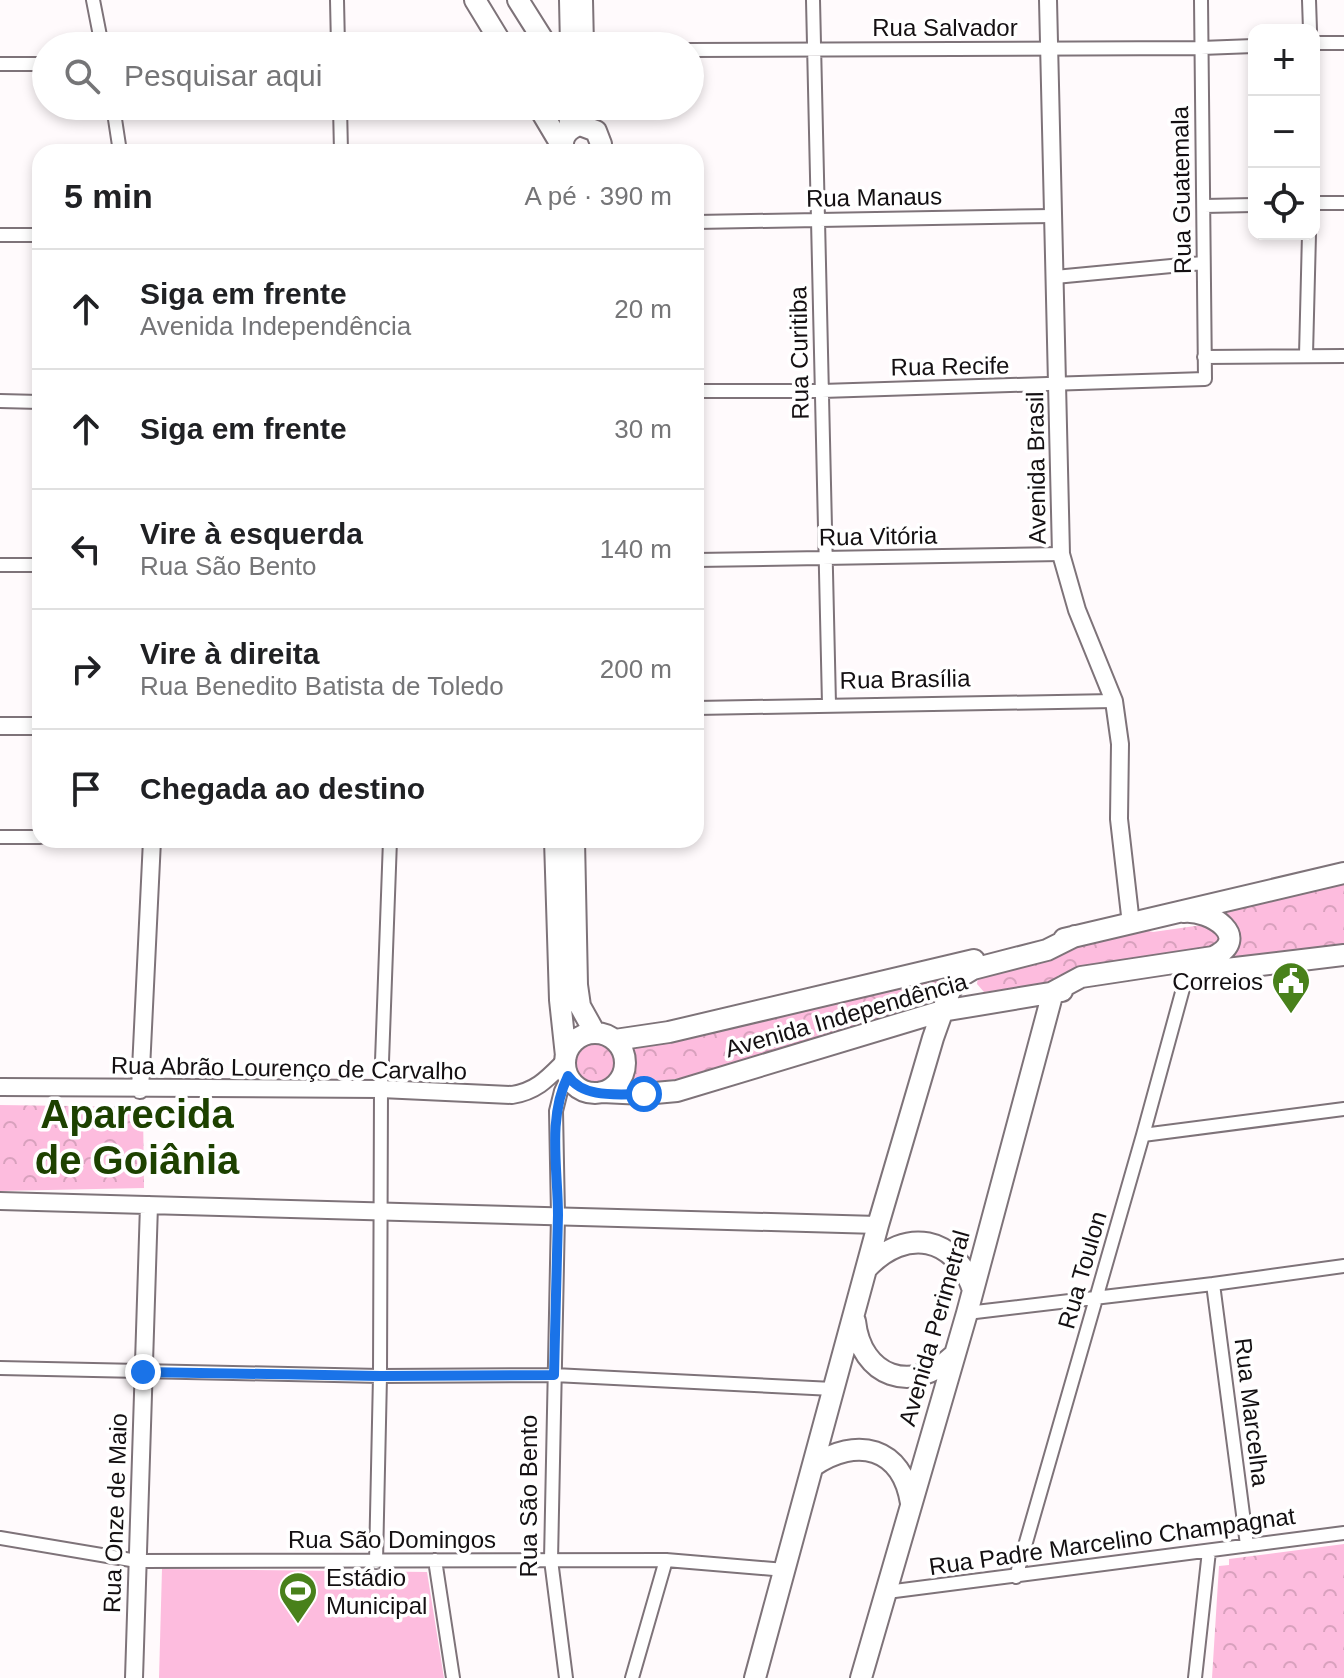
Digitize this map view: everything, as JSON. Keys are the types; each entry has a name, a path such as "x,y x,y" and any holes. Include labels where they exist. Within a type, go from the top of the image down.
{"main road":[{"path":"475,0 494,32"},
{"path":"518,0 538,32"},
{"path":"548,120 565,144 580,125 580,120"},
{"path":"587,120 600,137 600,144"},
{"name":"Rua São Bento","path":"555,848 560,1000 567,1064"},
{"path":"574,848 580,1006 624,1053 624,1073 619,1081 602,1092 582,1090 567,1064 574,1042 580,1037 605,1036"},
{"name":"Avenida Independência","path":"605,1036 669,1032 1344,873"},
{"path":"1053,992 1081,977 1213,957 1222,952 1228,934 1222,923 1199,912 1183,912"},
{"path":"755,1678 878,1225 942,1011 958,978 982,967 1047,950 1075,936"},
{"name":"Avenida Independência","path":"602,1092 644,1094 677,1091 942,1011 981,1003 1344,955"},
{"path":"981,1003 973,992 970,980 982,967"},
{"name":"Avenida Perimetral","path":"861,1678 967,1313 1053,992"},
{"path":"867,1268 881,1254 899,1244 918,1242 938,1246 955,1256 967,1271 973,1290"},
{"path":"855,1317 857,1339 863,1353 885,1372 899,1377 915,1377 942,1366 953,1356"},
{"path":"813,1466 832,1453 854,1448 876,1453 895,1465 908,1483 911,1504"}],"street":[{"path":"93,0 99,32"},
{"path":"337,0 338,32"},
{"path":"568,0 569,32"},
{"path":"584,0 585,32"},
{"name":"Rua Curitiba","path":"813,0 829,704"},
{"name":"Avenida Brasil","path":"1048,0 1061,554 1077,610 1114,701 1120,744 1119,819 1131,924"},
{"name":"Rua Guatemala","path":"1201,0 1205,379"},
{"path":"1309,0 1310,24"},
{"path":"1320,43 1344,43"},
{"name":"Rua Salvador","path":"704,50 1248,46"},
{"path":"0,64 32,64"},
{"path":"115,120 119,144"},
{"path":"340,120 341,144"},
{"path":"1320,203 1344,203"},
{"path":"1204,206 1248,205"},
{"name":"Rua Manaus","path":"704,222 1053,216"},
{"path":"0,235 32,235"},
{"path":"1306,355 1309,240"},
{"path":"1055,277 1203,263"},
{"path":"1204,357 1344,356"},
{"name":"Rua Recife","path":"704,391 822,391 1205,379"},
{"path":"0,401 32,402"},
{"name":"Rua Vitória","path":"704,560 1061,554"},
{"path":"0,565 32,565"},
{"name":"Rua Brasília","path":"704,708 1114,701"},
{"path":"0,726 32,726"},
{"path":"0,837 32,837"},
{"path":"140,1090 152,848"},
{"path":"376,1562 381,1089 390,848"},
{"name":"Rua Toulon","path":"1016,1577 1187,974"},
{"name":"Rua Abrão Lourenço de Carvalho","path":"0,1087 381,1089 512,1095 529,1092 542,1085 567,1064"},
{"name":"Rua São Bento","path":"566,1678 551,1560 558,1215 556,1111 567,1064"},
{"path":"1143,1135 1344,1109"},
{"path":"0,1201 878,1225"},
{"name":"Rua Onze de Maio","path":"134,1678 149,1205"},
{"path":"967,1313 1344,1266"},
{"name":"Rua Marcelha","path":"1213,1284 1247,1545"},
{"path":"0,1368 380,1376 554,1375 833,1389"},
{"name":"Rua Padre Marcelino Champagnat","path":"887,1592 1344,1533"},
{"name":"Rua São Domingos","path":"0,1538 137,1561 666,1560 785,1570"},
{"path":"1195,1678 1209,1551"},
{"path":"435,1560 453,1678"},
{"path":"632,1678 666,1560"}],"green space":[{"path":"1344,878 1344,945 1228,960 1235,949 1230,919 1220,910"},
{"path":"1214,925 1220,940 1209,954 1059,975 1049,983 984,992 977,984 978,976 1137,928 1153,932"},
{"path":"958,970 937,1002 697,1075 664,1081 626,1081 633,1064 629,1040"},
{"path":"594,1042 609,1048 615,1063 609,1078 594,1084 579,1078 573,1063 579,1048"},
{"path":"0,1105 143,1107 144,1188 0,1191"},
{"path":"1344,1544 1344,1678 1212,1678 1219,1566 1229,1565 1229,1559"},
{"name":"Estádio Municipal","path":"162,1569 427,1572 444,1678 159,1678"}],"place":[{"name":"Correios","path":"1291,1015"},
{"name":"Estádio Municipal","path":"298,1625"}],"district":[{"name":"Aparecida de Goiânia","path":"137,1137"}],"route":[{"path":"143,1372 554,1375 558,1215 556,1111 561,1091 568,1076 582,1090 592,1093 644,1094"}]}
